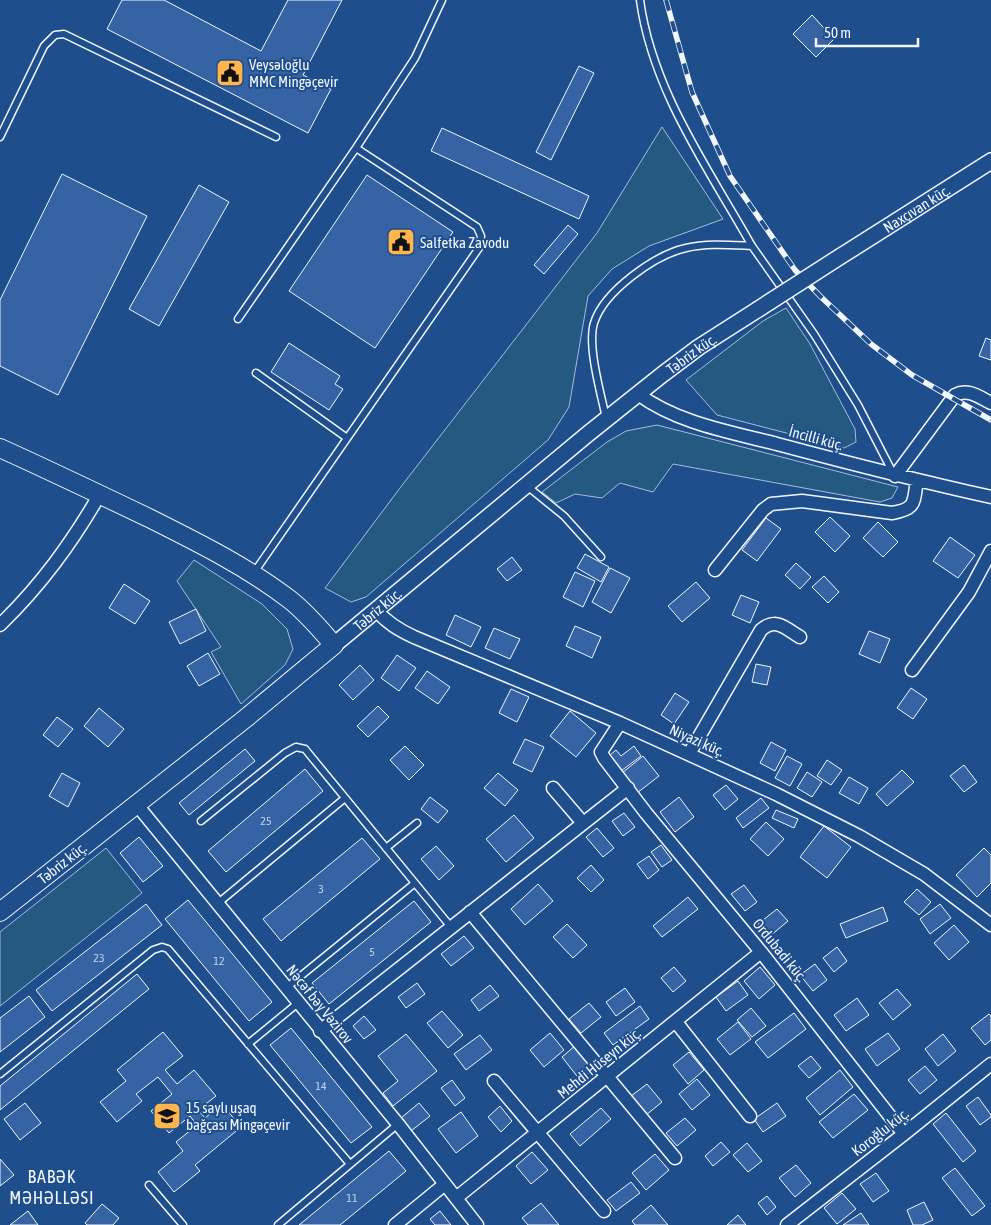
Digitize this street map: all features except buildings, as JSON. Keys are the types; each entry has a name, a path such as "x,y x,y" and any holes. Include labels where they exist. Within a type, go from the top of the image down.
{"main road":[{"path":"0,448 198,542 289,599 334,645"},
{"name":"Təbriz küç.","path":"0,912 334,645"}],"street":[{"name":"Naxçıvan küç.","path":"757,310 991,161"},
{"name":"Təbriz küç.","path":"334,645 606,419 699,348 757,310"},
{"path":"895,476 955,395 961,391 967,391 991,403"},
{"name":"İncilli küç.","path":"638,394 653,405 718,428 895,476 991,497"},
{"path":"715,570 763,510 771,504 802,502 892,514 906,511 912,505 918,480"},
{"path":"0,625 42,580 75,536 100,494"},
{"path":"912,670 969,592 991,550"},
{"name":"Niyazi küç.","path":"376,610 384,619 398,629 414,637 620,723 776,794 859,836 924,874 991,925"},
{"path":"689,754 761,630 768,623 777,623 800,637"},
{"name":"Ordubadi küç.","path":"620,723 601,752 604,758 646,813 761,952 904,1134"},
{"path":"553,788 583,823"},
{"path":"320,1030 628,788"},
{"name":"Nəcəf bəy Vəzirov","path":"137,804 398,1124 477,1225"},
{"path":"470,912 675,1158"},
{"name":"Mehdi Hüseyn küç.","path":"456,1198 761,952"},
{"path":"676,1022 750,1116"},
{"name":"Koroğlu küç.","path":"787,1225 991,1064"},
{"path":"494,1081 604,1212"},
{"path":"396,1225 445,1184"}],"lane":[{"path":"238,319 356,148 415,58 442,0"},
{"path":"640,0 642,19 657,70 680,118 752,246 814,334 858,405 895,476"},
{"path":"0,137 44,46 55,35 64,34 276,137"},
{"path":"253,575 480,248 481,236 477,227 356,148"},
{"path":"606,419 592,343 594,323 603,305 620,287 669,253 689,247 716,245 752,246"},
{"path":"256,373 347,438"},
{"path":"526,486 564,516 601,556"},
{"path":"201,821 284,753 296,747 305,749 451,927"},
{"path":"217,904 345,798"},
{"path":"386,848 417,823"},
{"path":"286,988 415,883"},
{"path":"0,1074 153,950 162,947 168,949 350,1164"},
{"path":"248,1044 298,1003"},
{"path":"278,1225 398,1124"},
{"path":"149,1185 183,1225"}],"shaded area":[{"path":"662,127 723,219 649,246 612,269 588,296 569,407 548,440 366,597 351,602 325,588 597,233"},
{"path":"786,308 810,344 855,429 856,442 844,448 717,415 686,380 763,321"},
{"path":"657,425 898,487 892,498 880,502 673,464 653,492 620,483 602,498 575,494 556,503 542,492 607,442 626,431"},
{"path":"194,560 262,604 287,629 293,649 285,665 241,704 211,652 221,647 177,581"},
{"path":"106,848 142,893 0,1006 0,932"}],"railway":[{"path":"666,0 692,92 730,176 795,270 871,344 912,375 991,420"}],"place":[{"name":"Veysəloğlu MMC Mingəçevir","path":"230,73"},
{"name":"Salfetka Zavodu","path":"401,242"},
{"name":"15 saylı uşaq bağçası Mingəçevir","path":"167,1116"}],"district":[{"name":"BABƏK MƏHƏLLƏSI","path":"52,1186"}]}
